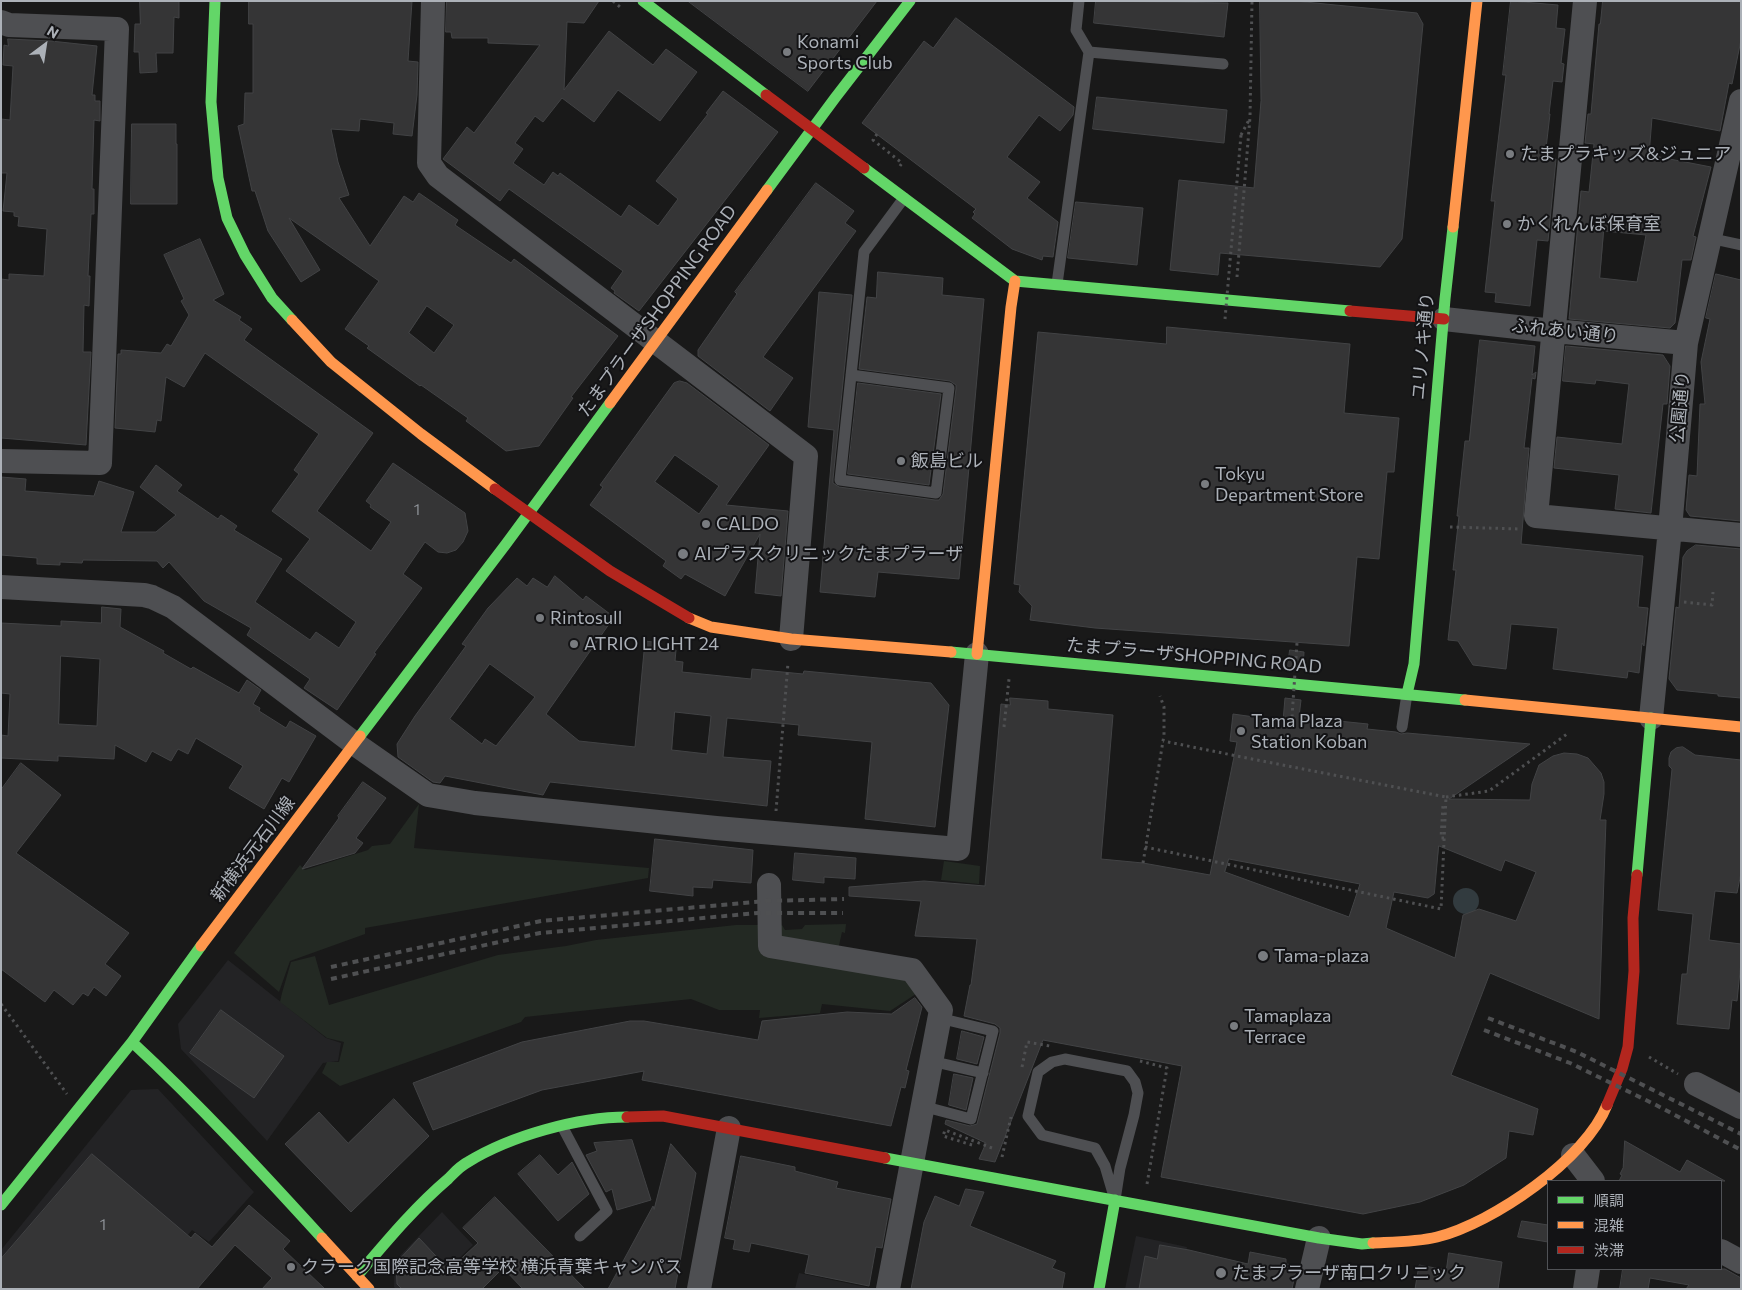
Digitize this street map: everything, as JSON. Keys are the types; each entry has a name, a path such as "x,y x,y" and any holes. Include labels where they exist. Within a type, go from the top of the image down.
{"street":[{"name":"たまプラーザSHOPPING ROAD","path":"214,1 211,102 218,178 227,218 245,255 272,298 331,362 421,434 610,571 685,617 711,627 739,632 790,649 978,654 1741,727"},
{"path":"434,1 429,163 438,176 806,456 790,649"},
{"path":"643,1 1015,281 1444,319"},
{"name":"たまプラーザSHOPPING ROAD","path":"530,512 835,98 910,1"},
{"name":"ユリノキ通り","path":"1406,694 1414,664 1444,319 1476,1"},
{"path":"1585,1 1536,516 1741,535"},
{"path":"1,22 9,25 117,29 100,463 1,461"},
{"name":"公園通り","path":"1650,718 1670,529 1686,343 1739,114"},
{"path":"1,587 152,597 172,607 355,744 428,795 475,803 774,833 958,849 1010,307 1015,281"},
{"name":"ふれあい通り","path":"1444,319 1554,332 1686,343"},
{"name":"新横浜元石川線","path":"1,1205 132,1042 193,956 530,512"},
{"path":"132,1042 164,1070 236,1144 357,1284 423,1200 467,1162 515,1139 606,1116 663,1116 1319,1238 1362,1244 1437,1237 1463,1228 1513,1202 1550,1175 1573,1155 1604,1114 1622,1069 1628,1046 1634,971 1633,918 1650,718"},
{"path":"769,885 770,946 912,970 941,1010 888,1289"},
{"path":"1696,1084 1741,1107"},
{"path":"699,1289 730,1128"},
{"path":"1573,1155 1592,1180"},
{"path":"1099,1289 1115,1200"},
{"path":"1307,1289 1319,1238"},
{"path":"1722,1252 1741,1262"},
{"path":"1585,1289 1588,1270"}],"lane":[{"path":"1057,284 1089,52 1076,30 1079,1"},
{"path":"1089,52 1224,64"},
{"path":"851,375 949,388 936,493 840,480 851,375 864,252 904,198"},
{"path":"1709,238 1741,246"},
{"path":"1402,727 1406,694"},
{"path":"922,1106 971,1119 993,1031 940,1018"},
{"path":"1064,1059 1127,1071 1135,1082 1138,1093 1120,1168 1115,1200 1105,1166 1095,1148 1042,1134 1028,1116 1038,1072 1052,1062 1064,1059"},
{"path":"931,1061 983,1073"},
{"path":"562,1126 607,1211 580,1236"}],"path":[{"path":"1236,282 1250,118 1252,1"},
{"path":"1225,319 1241,134 1250,118"},
{"path":"877,134 874,140 902,163"},
{"path":"1450,527 1535,529 1536,516"},
{"path":"1679,602 1712,605 1713,592"},
{"path":"1292,716 1297,642"},
{"path":"774,833 790,649"},
{"path":"1004,727 1010,679"},
{"path":"1143,863 1163,740 1164,707 1160,696"},
{"path":"1163,740 1232,756 1446,797 1489,791 1569,732"},
{"path":"1145,847 1441,909 1446,797"},
{"path":"1,1004 68,1094"},
{"path":"1647,1056 1696,1084"},
{"path":"972,1145 943,1136 945,1130 992,1148"}],"shaded area":[{"path":"419,804 414,848 649,868 648,878 365,928 365,934 290,961 279,992 234,953 300,865 305,870 368,850 372,846 390,844"},
{"path":"944,861 980,866 979,884 941,880"},
{"path":"1466,888 1475,892 1479,901 1475,910 1466,914 1457,910 1453,901 1457,892"},
{"path":"846,924 845,933 842,932 838,950 778,939 779,926 782,925 785,930 802,929 805,925"},
{"path":"736,925 760,925 760,931 910,974 922,990 890,1011 822,1004 820,1013 759,1018 760,1010 719,1010 691,999 525,1017 521,1022 340,1086 322,1073 327,1062 339,1062 344,1042 327,1038 280,1002 291,962 315,956 329,1005 498,955 596,940"},
{"path":"228,960 326,1038 341,1043 338,1061 323,1063 267,1141 181,1049 178,1024"},
{"path":"158,1089 254,1192 209,1242 192,1230 143,1289 1,1289 1,1250 131,1090"},
{"path":"442,1212 473,1245 427,1289 396,1289 394,1287 395,1261"},
{"path":"1136,1236 1187,1247 1178,1289 1125,1289"},
{"path":"799,1273 875,1289 795,1289"}],"building":[{"path":"140,1 179,1 179,18 174,17 173,53 156,53 157,72 140,73 139,52 134,52 135,24 140,24"},
{"path":"249,1 412,1 408,61 418,62 417,95 412,136 393,134 394,123 360,119 359,131 331,129 338,162 349,195 339,198 370,246 404,196 413,202 419,193 458,220 455,225 511,263 514,259 618,336 571,397 573,398 539,446 506,451 466,421 468,418 367,348 369,346 345,329 379,281 289,218 320,270 301,282 268,231 255,191 252,191 238,126 244,124 245,93 253,93 253,24 249,24","holes":["427,306 454,325 434,353 409,333"]},
{"path":"447,1 599,1 584,23 567,22 564,90 609,31 653,65 666,49 697,72 660,121 618,90 594,122 562,98 543,122 535,116 515,143 523,149 513,163 544,185 553,172 558,176 560,173 621,217 629,205 658,226 678,199 656,181 708,114 706,113 723,91 778,132 639,311 614,293 615,291 611,288 623,271 509,189 500,201 443,159 467,127 474,133 540,45 488,43 488,38 452,38 451,32 446,32"},
{"path":"688,1 877,1 808,91"},
{"path":"1096,1 1228,3 1224,37 1094,23"},
{"path":"1260,1 1295,1 1417,13 1423,24 1402,239 1380,267 1220,253 1218,275 1170,270 1179,180 1254,188 1261,101"},
{"path":"1511,1 1558,5 1556,28 1565,29 1561,63 1564,64 1562,82 1553,81 1545,157 1556,159 1548,241 1537,240 1530,306 1495,302 1496,293 1485,292 1495,201 1491,201 1506,75 1503,75"},
{"path":"1603,1 1741,1 1741,40 1732,84 1729,83 1720,131 1652,118 1649,155 1711,167 1693,236 1696,237 1691,260 1682,260 1675,323 1670,328 1569,319 1581,191 1589,192 1594,144 1585,143 1588,114 1591,114","holes":["1604,231 1646,235 1637,282 1600,278"]},
{"path":"956,18 1074,107 1073,115 1060,131 1039,115 1007,157 1040,182 1027,198 1058,222 1053,257 1043,256 1042,260 1012,249 972,218 975,214 973,212 976,209 862,123 924,41 933,48"},
{"path":"8,39 97,46 92,95 95,95 95,101 100,101 100,121 94,120 92,189 94,189 94,214 91,214 88,276 90,276 89,306 84,305 83,352 91,352 86,445 1,438 1,279 9,280 9,274 44,276 47,229 18,226 19,217 14,216 14,212 3,211 7,173 1,173 1,119 10,120 13,66 3,65 4,45 8,46"},
{"path":"1097,97 1227,110 1224,143 1093,129"},
{"path":"132,124 176,124 177,204 131,204"},
{"path":"816,183 854,211 845,223 856,231 763,357 793,378 770,411 698,356 698,350 737,294 735,292"},
{"path":"1076,202 1143,208 1137,265 1068,258"},
{"path":"200,239 224,294 213,300 241,317 239,320 252,329 244,340 373,433 317,511 371,551 391,522 370,507 371,505 366,501 393,463 465,513 468,531 463,542 456,550 447,553 438,552 425,542 403,574 422,588 374,653 376,654 337,710 304,688 310,679 247,635 251,628 204,601 169,562 163,568 157,561 83,560 82,563 60,562 60,565 37,564 37,558 1,555 1,477 26,479 25,491 94,496 99,481 134,492 121,532 156,532 176,515 140,487 156,465 182,485 177,491 218,519 221,515 237,526 234,530 282,559 255,602 310,640 316,632 339,648 356,622 286,571 310,539 272,511 299,474 294,470 319,434 205,353 184,387 166,377 161,421 157,420 155,432 115,428 118,354 121,354 121,350 161,353 167,344 171,346 189,315 181,301 184,299 164,255"},
{"name":"飯島ビル","path":"878,272 943,278 942,295 984,299 959,579 878,572 875,597 820,592 834,430 808,427 819,292 852,295 833,483 839,487 935,500 939,500 943,494 956,385 950,381 859,369 867,297 876,298"},
{"path":"1716,274 1741,280 1741,521 1690,516 1686,510 1689,475 1697,476 1700,404 1705,404 1701,362 1710,319 1706,318"},
{"name":"Tokyu Department Store","path":"1167,327 1350,344 1344,413 1399,418 1394,472 1387,472 1379,559 1357,557 1349,646 1095,628 1030,620 1032,606 1019,592 1020,585 1014,584 1038,332 1166,344"},
{"path":"1480,340 1535,346 1532,375 1536,372 1535,379 1532,378 1524,448 1529,448 1521,544 1643,556 1638,607 1648,608 1639,673 1628,671 1627,678 1553,669 1558,628 1511,624 1506,669 1473,665 1458,641 1448,640 1456,570 1453,570 1465,441 1469,441"},
{"path":"1566,346 1663,355 1670,366 1667,404 1663,404 1651,513 1615,509 1619,475 1554,468 1557,437 1622,444 1629,384 1596,380 1595,384 1563,381"},
{"path":"680,381 687,383 769,445 726,505 788,511 781,596 755,593 760,534 725,596 685,574 681,579 663,566 666,561 590,505 603,487 600,485 674,383","holes":["675,455 719,486 699,514 655,482"]},
{"path":"858,383 941,394 929,485 848,474"},
{"path":"1696,545 1741,549 1741,698 1677,690 1669,679 1676,607 1679,608 1683,557 1687,551"},
{"path":"555,576 583,600 586,596 614,617 546,714 579,741 635,747 645,641 661,643 660,649 676,650 675,661 683,662 682,672 751,679 752,669 803,674 804,671 931,683 949,705 935,827 865,819 872,742 798,735 799,725 727,718 723,757 771,761 767,806 550,782 543,795 445,776 440,783 433,782 398,757 397,744 466,646 462,644 488,608 517,578 527,586 533,578 547,587","holes":["490,664 535,697 496,746 485,739 482,744 450,719","675,712 711,716 707,754 672,750"]},
{"path":"102,607 121,609 120,627 164,651 163,653 191,669 193,667 239,693 247,680 261,690 253,704 260,708 259,711 286,728 290,721 316,736 289,782 282,778 264,809 229,788 243,766 196,738 188,754 178,749 171,761 152,751 146,762 115,745 114,759 58,756 58,761 1,758 1,735 8,736 10,694 1,693 1,623 61,626 61,621 101,623","holes":["61,656 100,659 97,726 59,724"]},
{"path":"1290,650 1304,652 1303,669 1288,667"},
{"path":"1010,698 1048,701 1048,709 1113,715 1101,859 1143,863 1210,875 1237,742 1230,741 1233,714 1283,721 1285,698 1301,700 1299,717 1368,724 1367,729 1401,734 1530,744 1449,799 1530,800 1532,784 1539,765 1553,756 1564,753 1577,754 1588,758 1601,773 1604,782 1600,820 1606,820 1599,1019 1490,973 1451,1075 1538,1109 1533,1135 1509,1131 1506,1158 1464,1185 1420,1202 1363,1214 1161,1177 1182,1066 1043,1040 995,1162 979,1159 986,1143 945,1124 946,1120 970,1126 977,1124 1000,1033 1000,1028 995,1024 964,1016 971,985 977,939 915,936 921,901 849,896 849,887 924,881 985,886 1001,704 1010,705","holes":["1439,846 1501,871 1505,860 1536,872 1516,921 1479,909 1463,915 1455,958 1386,928 1394,892 1428,898 1434,894","1229,859 1360,884 1349,917 1225,872"]},
{"path":"1683,747 1695,755 1741,760 1741,873 1737,893 1715,891 1709,940 1741,944 1737,1001 1732,1000 1729,1029 1677,1024 1682,974 1687,974 1693,914 1658,910 1672,769 1669,766 1669,758 1671,752 1676,748"},
{"path":"21,763 61,795 16,853 129,933 105,964 121,976 106,996 94,987 88,996 83,993 73,1005 54,990 45,1002 1,969 1,790"},
{"path":"363,782 386,798 356,838 363,843 355,853 302,869 339,818 338,816"},
{"path":"655,839 753,850 751,883 713,880 712,888 693,887 693,896 650,891"},
{"path":"795,853 856,858 855,879 824,877 824,883 793,880"},
{"path":"915,998 922,1007 906,1070 909,1071 905,1088 901,1087 891,1126 642,1080 644,1071 542,1090 433,1130 413,1083 522,1042 630,1021 644,1021 758,1040 762,1021 847,1012 891,1014"},
{"path":"221,1010 284,1056 254,1098 190,1053"},
{"path":"962,1031 984,1037 977,1064 957,1059"},
{"path":"954,1074 973,1078 966,1110 949,1105"},
{"path":"394,1099 429,1136 351,1212 285,1144 319,1112 348,1143"},
{"path":"632,1140 651,1200 617,1210 612,1189 606,1192 586,1155 597,1151 594,1143"},
{"path":"1625,1141 1680,1172 1687,1160 1725,1181 1620,1180 1623,1168"},
{"path":"671,1144 696,1173 675,1289 608,1289 653,1206 654,1209"},
{"path":"92,1154 191,1238 195,1233 212,1247 249,1205 290,1241 283,1249 325,1289 262,1289 272,1278 235,1245 197,1289 1,1289 1,1259"},
{"path":"540,1155 558,1175 572,1162 589,1194 558,1221 518,1174"},
{"path":"741,1156 795,1167 795,1171 838,1182 836,1188 891,1199 882,1248 876,1247 869,1286 805,1273 809,1255 751,1243 749,1252 733,1249 735,1240 725,1238"},
{"path":"966,1189 984,1192 970,1226 1056,1261 1052,1268 1065,1273 1062,1289 911,1289 924,1222 935,1196 959,1206"},
{"path":"495,1197 585,1289 523,1289 503,1268 482,1289 402,1289 397,1284 396,1263 419,1238 449,1270 478,1243 463,1228"},
{"path":"1522,1221 1547,1225 1547,1242 1518,1237"},
{"path":"1160,1245 1248,1264 1250,1252 1286,1259 1286,1264 1293,1265 1292,1269 1296,1270 1292,1289 1139,1289 1145,1256 1157,1259"},
{"path":"1449,1253 1502,1262 1498,1289 1415,1289 1419,1265 1446,1270"},
{"path":"1725,1269 1741,1278 1741,1289 1686,1289 1689,1285 1650,1278 1648,1289 1620,1289 1623,1270"}],"railway":[{"path":"331,967 541,921 766,901 844,899"},
{"path":"331,979 540,933 758,913 843,913"},
{"path":"1488,1018 1577,1052 1741,1134"},
{"path":"1484,1030 1570,1063 1656,1105 1741,1150"}],"traffic: fast":[{"path":"215,1 211,102 218,178 227,218 245,255 272,298 292,320"},
{"path":"643,1 766,95"},
{"path":"767,190 910,1"},
{"path":"864,168 1015,281 1350,311"},
{"path":"1407,694 1414,664 1445,299 1453,227"},
{"path":"360,736 610,403"},
{"path":"951,652 1465,700"},
{"path":"1637,875 1651,718"},
{"path":"1,1205 132,1042 201,946"},
{"path":"132,1042 253,1163 322,1238"},
{"path":"357,1276 412,1213 465,1164 524,1136 587,1120 627,1117"},
{"path":"885,1158 1319,1238 1362,1244 1373,1243"},
{"path":"1099,1289 1115,1200"}],"traffic: slow":[{"path":"1453,227 1477,1"},
{"path":"610,403 767,190"},
{"path":"977,654 1015,281"},
{"path":"292,320 331,362 421,434 495,489"},
{"path":"689,618 711,627 791,639 951,652"},
{"path":"1465,700 1741,727"},
{"path":"201,946 360,736"},
{"path":"1373,1243 1413,1241 1437,1237 1460,1230 1510,1203 1559,1167 1596,1126 1607,1105"},
{"path":"322,1238 369,1289"}],"traffic: jam":[{"path":"766,95 864,168"},
{"path":"1350,311 1444,319"},
{"path":"495,489 610,571 689,618"},
{"path":"1607,1105 1622,1069 1628,1047 1634,971 1633,918 1637,875"},
{"path":"627,1117 663,1116 885,1158"}],"place":[{"name":"Konami Sports Club","path":"787,52"},
{"name":"たまプラキッズ&ジュニア","path":"1510,154"},
{"name":"かくれんぼ保育室","path":"1507,224"},
{"name":"飯島ビル","path":"901,461"},
{"name":"Tokyu Department Store","path":"1205,484"},
{"name":"CALDO","path":"706,524"},
{"name":"AIプラスクリニックたまプラーザ","path":"683,554"},
{"name":"Rintosull","path":"540,618"},
{"name":"ATRIO LIGHT 24","path":"574,644"},
{"name":"Tama Plaza Station Koban","path":"1241,731"},
{"name":"Tama-plaza","path":"1263,956"},
{"name":"Tamaplaza Terrace","path":"1234,1026"},
{"name":"クラーク国際記念高等学校 横浜青葉キャンパス","path":"291,1267"},
{"name":"たまプラーザ南口クリニック","path":"1221,1273"}]}
